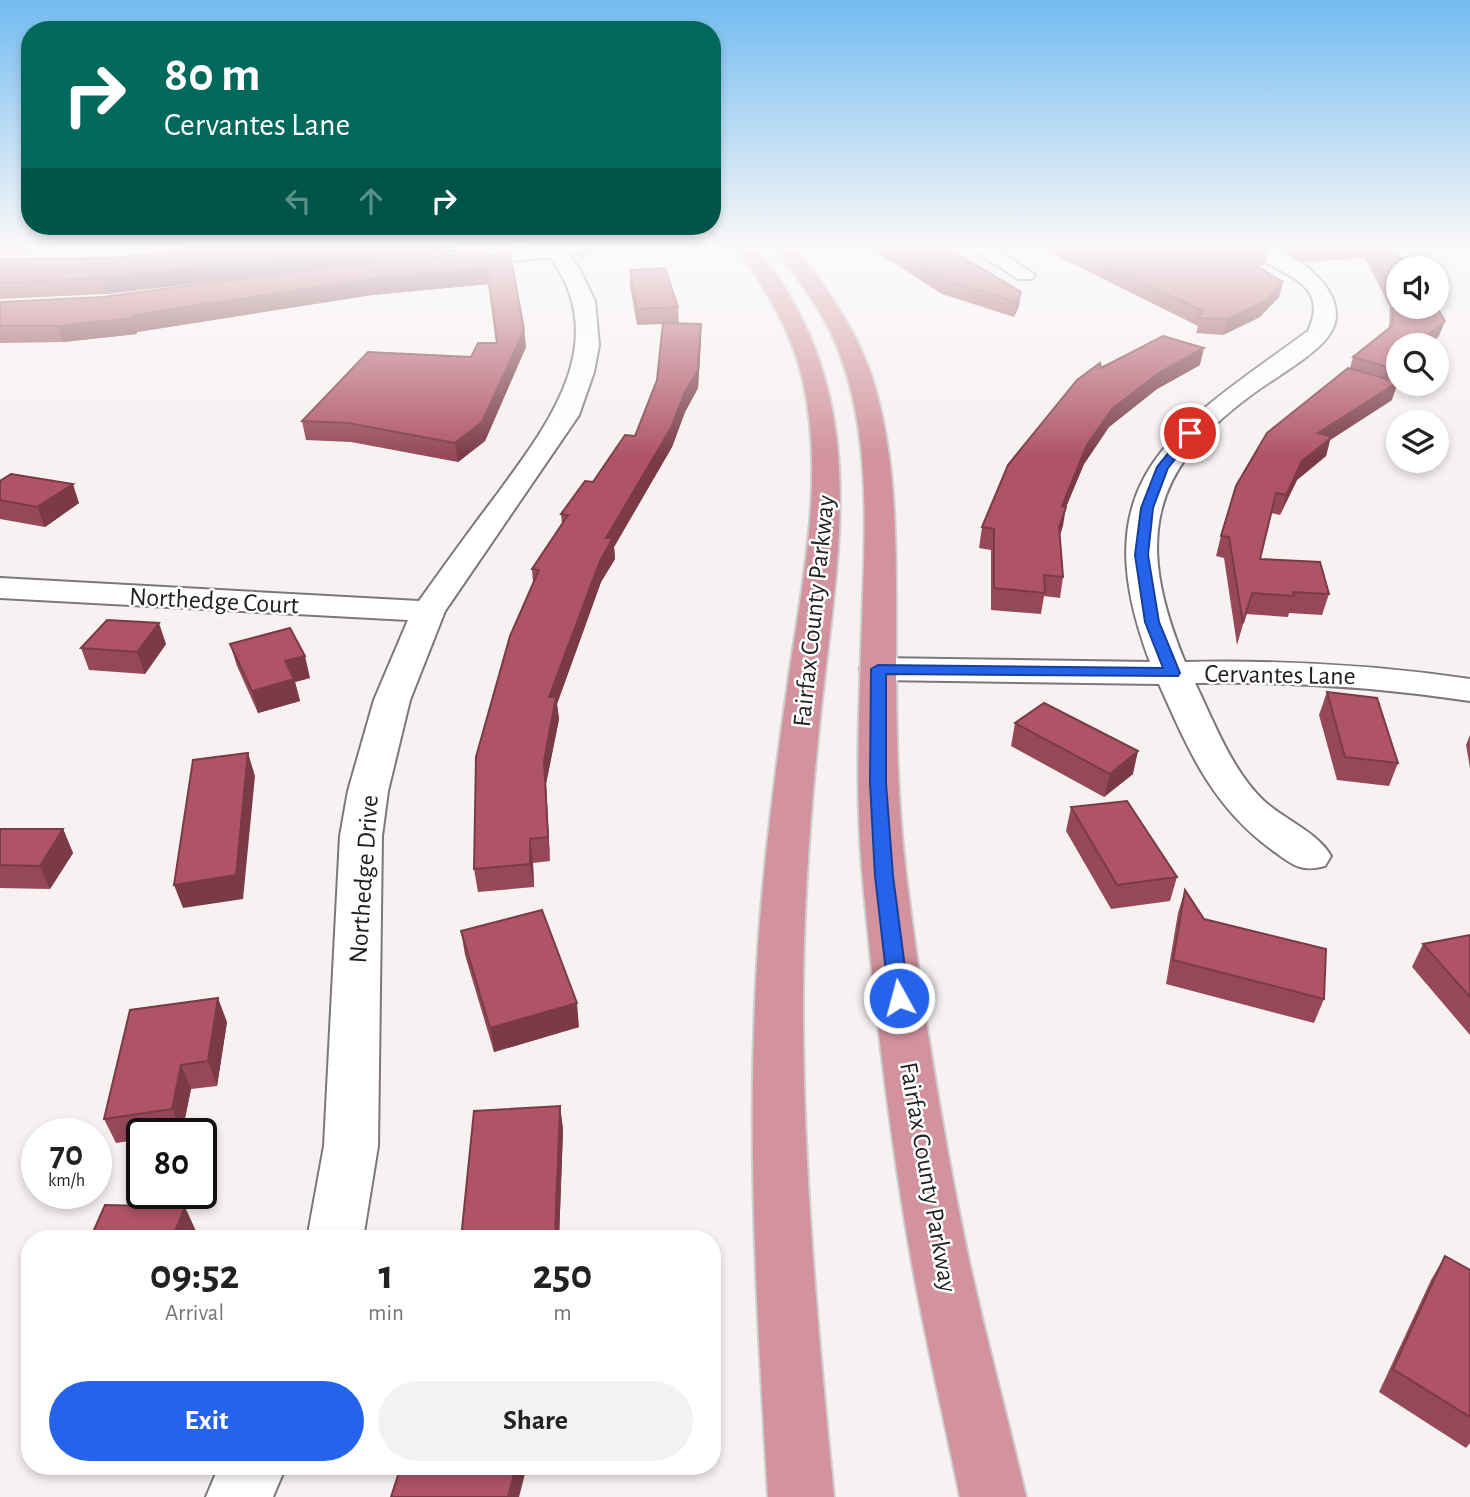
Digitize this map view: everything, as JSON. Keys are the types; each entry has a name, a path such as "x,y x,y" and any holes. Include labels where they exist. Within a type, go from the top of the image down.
{"highway":[{"name":"Fairfax County Parkway","path":"790,317 808,359 823,426 827,491 781,934 778,1099 784,1273 801,1497"},
{"name":"Fairfax County Parkway","path":"835,317 856,362 871,416 881,516 878,783 884,876 910,1076 936,1235 993,1497"}],"street":[{"name":"Northedge Drive","path":"337,1230 351,1146 355,1056 355,941 363,825 368,791 392,701 428,611 566,415 582,372 587,345 585,317"},
{"path":"1310,856 1257,817 1234,792 1172,673 1152,622 1141,555 1147,508 1163,467 1180,443 1200,423 1318,335 1325,317"},
{"name":"Northedge Court","path":"0,588 428,611"},
{"name":"Cervantes Lane","path":"878,669 1172,673 1259,671 1340,674 1392,678 1470,691"},
{"path":"239,1497 250,1475"}],"building":[{"path":"0,317 132,317 58,326 0,326"},
{"path":"494,317 522,317 524,330 482,422 455,443 348,423 302,421 368,352 471,357 478,343 497,343"},
{"path":"1199,317 1232,317 1227,319"},
{"path":"1393,319 1445,321 1430,333 1386,333 1386,366 1353,357 1393,325"},
{"path":"663,323 701,324 698,370 684,394 671,428 606,538 613,538 600,561 549,697 556,697 544,761 548,837 530,839 530,864 474,869 476,757 510,636 539,570 532,569 568,515 561,514 585,481 593,482 625,435 635,436 657,380"},
{"path":"1163,336 1204,348 1160,372 1112,409 1087,445 1062,506 1066,507 1059,527 1063,577 1044,575 1045,593 994,588 994,529 982,527 1008,465 1077,380 1100,363 1101,368"},
{"path":"1348,368 1386,379 1386,390 1318,433 1332,437 1302,461 1286,495 1276,493 1260,559 1320,562 1329,594 1293,592 1294,596 1252,593 1243,623 1229,537 1221,536 1236,486 1267,433"},
{"path":"11,474 73,484 37,507 0,500 0,481"},
{"path":"107,620 159,623 137,652 81,648"},
{"path":"290,628 305,656 285,661 294,679 252,691 230,644"},
{"path":"1327,692 1377,698 1398,763 1345,757"},
{"path":"1044,703 1138,751 1110,774 1015,723"},
{"path":"248,753 236,875 174,885 193,760"},
{"path":"1127,801 1177,877 1117,885 1071,807"},
{"path":"0,829 63,829 40,866 0,865"},
{"path":"1185,890 1204,919 1326,949 1324,999 1173,960"},
{"path":"542,910 577,1003 490,1028 461,931"},
{"path":"1470,935 1470,997 1423,944"},
{"path":"218,998 208,1061 181,1065 172,1109 104,1118 130,1010"},
{"path":"560,1106 555,1230 462,1230 474,1111"},
{"path":"112,1205 126,1206 126,1209 184,1209 176,1230 94,1230 103,1209 112,1209"},
{"path":"1445,1256 1470,1270 1470,1417 1393,1369"},
{"path":"398,1475 514,1475 508,1497 391,1497"}],"route":[{"path":"899,998 884,876 878,783 878,669 1172,673 1152,622 1141,555 1147,508 1163,467 1190,433"}]}
